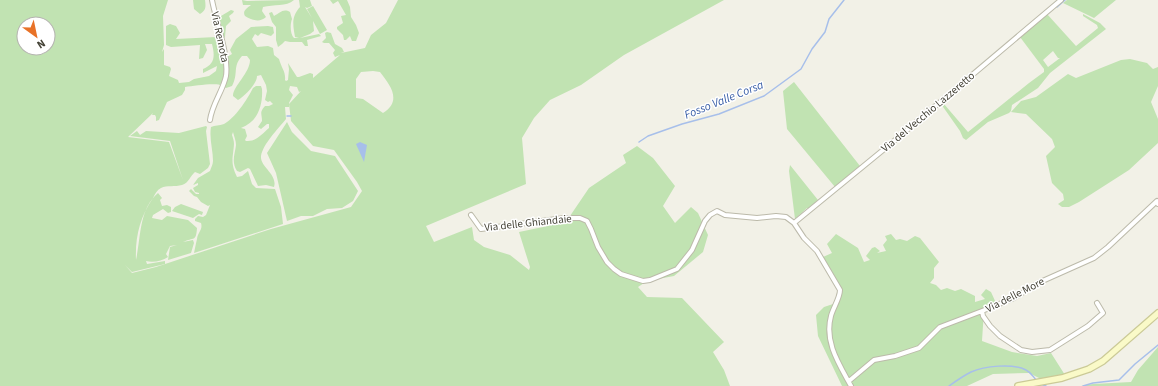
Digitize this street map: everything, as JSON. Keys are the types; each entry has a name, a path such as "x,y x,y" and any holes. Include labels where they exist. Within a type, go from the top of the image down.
{"main road":[{"path":"1018,386 1062,378 1089,369 1103,361 1158,313"}],"street":[{"name":"Via Remota","path":"210,120 226,76 227,59 212,0"},
{"name":"Via del Vecchio Lazzeretto","path":"794,223 1061,0"},
{"name":"Via delle More","path":"1097,303 1103,313 1088,326 1050,350 1032,352 1021,350 1000,336 982,316 982,311 1014,298 1038,283 1094,258 1157,202 1158,204"},
{"name":"Via delle Ghiandaie","path":"471,215 481,229 564,218 580,218 587,221 598,247 607,262 621,274 642,281 650,280 677,269 692,250 705,221 710,215 717,211 725,215 757,218 776,216 786,217 794,223"},
{"path":"794,223 804,238 817,251 840,290 840,293 832,308 828,334 835,356 851,386"},
{"path":"849,381 874,360 895,356 919,348 940,327 982,311"}],"green space":[{"path":"0,0 168,0 163,16 164,45 162,52 164,49 164,65 170,67 171,69 169,76 178,80 179,83 189,82 194,79 209,76 216,71 217,66 203,73 203,69 212,62 214,52 212,44 205,44 207,50 203,58 199,59 200,45 171,47 166,45 166,26 170,24 176,26 180,33 176,39 216,37 222,52 221,56 225,58 224,76 220,85 208,84 185,87 182,95 167,102 159,120 156,121 155,115 152,115 153,113 128,137 169,142 183,180 170,141 130,136 137,131 140,135 146,131 179,133 206,126 210,164 208,168 200,174 195,172 184,184 179,186 163,187 156,192 153,199 158,193 162,198 160,200 162,206 167,205 171,207 171,212 168,213 163,209 153,215 152,218 162,220 167,216 188,220 197,228 194,238 183,242 193,240 194,243 191,253 168,260 170,247 177,245 170,246 166,254 168,257 163,260 152,262 146,261 147,264 165,261 165,264 132,272 125,265 132,273 156,267 271,229 351,207 362,191 334,150 313,146 291,121 289,104 289,107 285,107 286,119 268,142 262,151 261,156 263,164 274,178 274,187 266,185 258,186 250,169 248,168 240,172 237,171 234,164 236,145 233,132 232,135 234,141 233,164 237,177 242,176 248,171 252,184 256,188 275,189 281,207 283,224 194,253 201,229 201,223 195,221 195,219 198,216 203,217 206,215 210,205 208,206 201,202 189,191 191,189 196,194 199,194 195,192 193,188 198,185 198,183 193,185 198,178 210,171 212,166 213,161 210,135 211,127 222,125 232,118 253,88 256,86 261,86 262,101 258,112 252,122 241,128 245,129 247,136 245,140 250,141 256,139 269,128 269,124 261,129 258,127 262,121 261,113 263,108 273,104 270,101 268,102 265,100 267,91 261,75 257,76 253,86 241,98 238,100 233,96 249,65 250,60 247,56 242,56 237,64 232,86 226,88 224,87 227,80 227,57 232,54 230,50 236,39 251,27 273,27 274,33 271,36 261,33 258,36 255,34 252,39 257,47 268,46 273,48 274,55 279,59 286,81 288,80 288,63 297,77 310,73 313,74 313,78 340,55 335,57 333,53 335,50 329,43 322,42 326,38 325,33 327,32 331,33 335,44 342,48 344,52 341,53 365,48 371,35 386,23 398,0 724,0 624,55 581,85 550,100 534,118 522,138 526,184 426,226 434,242 472,227 474,240 484,247 510,255 529,270 530,267 519,232 548,226 570,216 589,188 626,163 623,155 637,146 653,158 675,186 663,206 675,223 691,207 698,213 708,235 703,252 674,276 647,281 638,287 647,297 682,298 724,342 713,352 724,370 730,386 0,386","holes":["361,72 380,72 393,93 393,98 392,104 383,113 363,99 356,98 356,79","290,86 297,87 299,92 301,91 289,103 293,95 289,90","144,215 136,260 136,243 139,228"]},
{"path":"193,0 205,0 205,8 200,14 194,9"},
{"path":"242,0 294,0 287,4 263,7 262,11 266,17 261,20 253,20 244,14 247,8 251,5 243,5"},
{"path":"299,0 310,0 312,6 307,8 305,7 312,18 307,9 313,6 327,30 320,34 313,21 314,31 300,38 319,34 321,36 307,40 308,46 305,46 302,42 285,41 278,47 276,40 276,27 272,22 269,13 272,12 274,16 283,11 290,12 292,19 291,32 294,38 299,38 295,37 293,25 295,14 300,7"},
{"path":"330,0 347,0 350,7 351,17 359,33 356,41 352,41 350,36 344,40 343,35 337,29 337,27 343,23 341,16 346,15 338,1 333,4"},
{"path":"1067,0 1116,0 1094,18 1063,3"},
{"path":"231,10 234,11 229,16 231,21 226,26 225,37 223,39 218,22 221,16"},
{"path":"1047,14 1076,46 1098,28 1097,25 1083,16 1083,14 1100,23 1106,29 1050,73 1038,88 1012,105 1009,113 988,122 966,140 963,138 960,131 941,104 944,104 968,132 1044,72 1044,69 1020,37","holes":["1053,51 1058,58 1060,58 1048,67 1043,60"]},
{"path":"1130,59 1147,63 1153,69 1158,67 1158,86 1151,102 1158,119 1158,143 1129,170 1079,202 1069,207 1062,207 1058,204 1064,200 1063,194 1052,183 1046,156 1055,147 1052,139 1026,114 1011,112 1021,101 1036,97 1068,74 1076,78 1121,60"},
{"path":"794,82 860,166 835,187 787,129 783,91"},
{"path":"287,122 292,132 311,151 335,156 358,191 353,201 342,208 327,209 313,216 301,216 287,221 276,173 267,153"},
{"path":"790,165 818,200 795,219 789,171"},
{"path":"181,204 203,212 202,215 199,214 193,218 172,211 175,207"},
{"path":"836,234 858,248 864,262 870,260 866,256 872,248 875,247 880,251 877,253 886,251 883,245 887,240 885,236 891,234 896,240 900,239 907,241 915,236 920,238 939,262 934,268 934,278 930,283 936,285 941,290 947,288 955,291 961,289 975,296 975,302 985,299 981,295 986,289 991,292 996,303 984,310 982,341 1012,352 1037,356 1051,353 1065,375 1041,379 1029,373 993,374 967,386 842,386 818,336 816,315 824,307 833,304 841,298 840,289 823,257 832,253 827,244"},
{"path":"1158,347 1158,386 1081,386 1131,382 1138,370"}],"water":[{"path":"360,142 367,145 364,162 356,144"}],"waterway":[{"name":"Fosso Valle Corsa","path":"639,142 648,136 682,124 719,114 764,96 801,69 812,49 825,32 829,19 844,0"},
{"path":"1057,7 1065,0"},
{"path":"1083,386 1093,383 1119,380 1135,364 1158,345"},
{"path":"949,386 971,372 983,368 998,366 1014,367 1026,370 1030,372 1037,381"},
{"path":"1040,384 1046,386"}]}
